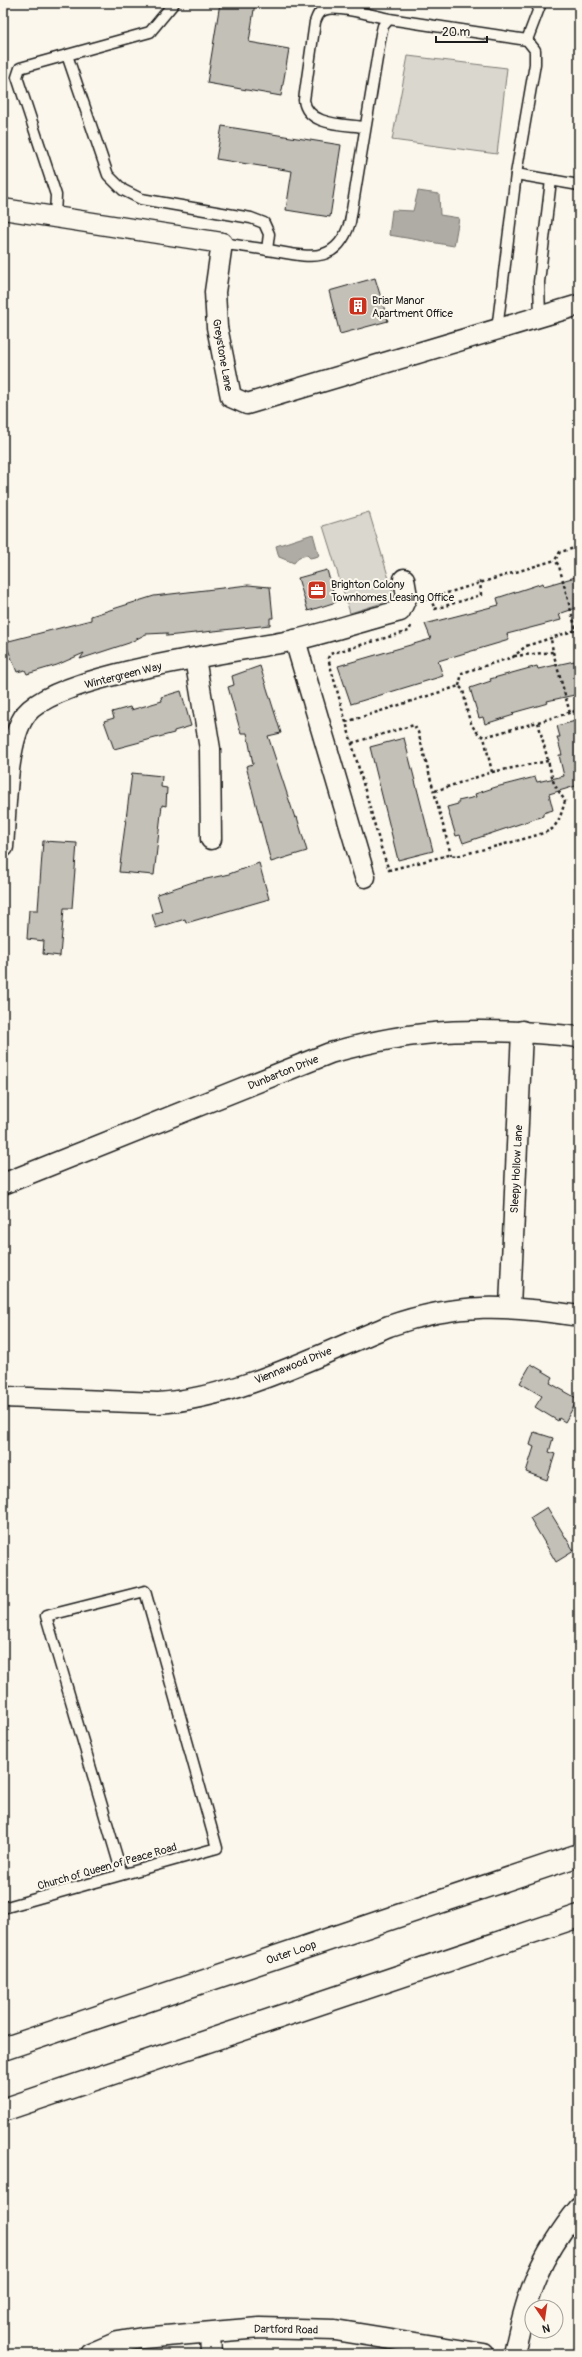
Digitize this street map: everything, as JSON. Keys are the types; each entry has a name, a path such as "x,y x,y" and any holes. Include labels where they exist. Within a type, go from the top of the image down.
{"highway":[{"name":"Outer Loop","path":"3,2049 579,1855"},
{"path":"3,2110 579,1916"}],"street":[{"path":"3,209 222,243"},
{"name":"Greystone Lane","path":"222,243 215,292 217,327 231,398 247,404 579,305"},
{"name":"Wintergreen Way","path":"3,847 13,749 17,730 26,714 38,703 95,680 195,658 295,640 400,611 406,596 404,579"},
{"path":"295,640 365,877"},
{"path":"195,658 210,749 211,838"},
{"name":"Dunbarton Drive","path":"3,1184 330,1054 372,1042 411,1035 455,1030 522,1031 579,1037"},
{"name":"Sleepy Hollow Lane","path":"510,1307 522,1031"},
{"name":"Viennawood Drive","path":"3,1398 158,1403 180,1401 234,1389 415,1317 474,1307 510,1307 579,1316"},
{"path":"514,2354 522,2314 536,2275 557,2236 579,2208"},
{"name":"Dartford Road","path":"90,2354 118,2342 164,2335 210,2333 260,2328 335,2330 484,2354"},
{"path":"210,2333 211,2354"}],"lane":[{"path":"527,40 541,3"},
{"path":"55,216 56,195 17,77 20,68 150,32 172,4"},
{"path":"364,127 317,119 309,114 305,109 304,100 315,22 318,14 324,10 334,8 389,19 527,40 535,50 535,64 516,174 497,330"},
{"path":"222,243 313,257 328,253 343,240 350,222 364,127 381,34 383,26 389,19"},
{"path":"67,55 108,175 123,190 141,199 250,218 264,223 269,234 267,250"},
{"path":"516,174 579,185"},
{"path":"540,317 538,282 551,180"},
{"name":"Church of Queen of Peace Road","path":"3,1908 217,1848 145,1591 46,1616 122,1874"}],"path":[{"path":"420,601 481,581 555,560 560,552 579,547"},
{"path":"513,656 526,646 576,630 559,566 555,560"},
{"path":"430,598 435,609 480,595 481,581"},
{"path":"412,623 409,631 330,654 328,658 389,870 451,855 457,856 551,830 559,821 565,801 554,784 538,722"},
{"path":"551,639 553,652 570,713"},
{"path":"459,686 462,673 513,656 553,652"},
{"path":"346,722 459,686"},
{"path":"459,686 463,690 472,727 477,734 484,737 579,710"},
{"path":"352,743 414,726 418,732 435,791 451,855"},
{"path":"484,737 492,772"},
{"path":"435,791 492,772 548,761"}],"shaded area":[{"path":"408,56 507,68 497,154 392,140"},
{"path":"418,191 439,194 440,215 459,218 454,246 389,235 392,210 413,211"},
{"path":"369,512 395,599 350,613 323,526"},
{"path":"313,534 319,556 310,558 307,555 299,557 294,563 279,557 276,546"}],"building":[{"path":"220,3 255,3 249,42 289,49 281,96 207,83"},
{"path":"222,126 341,145 330,217 286,210 292,171 216,159"},
{"name":"Briar Manor Apartment Office","path":"375,278 388,321 340,334 329,291"},
{"name":"Brighton Colony Townhomes Leasing Office","path":"327,570 336,602 308,611 298,578"},
{"path":"579,576 579,607 559,614 561,620 507,634 509,640 438,661 443,676 351,704 338,666 431,639 425,624 499,605 497,598 543,583 544,586"},
{"path":"248,585 270,587 273,618 270,618 270,625 167,636 167,633 146,634 129,643 80,659 84,653 57,665 27,674 25,670 17,672 5,642 91,620 91,616 154,596"},
{"path":"579,660 579,694 547,701 548,703 512,713 514,715 485,724 483,717 479,718 470,688 491,681 490,679 537,666 538,669"},
{"path":"260,666 281,733 268,736 295,818 297,817 307,851 271,862 246,766 253,764 247,733 241,733 228,687 234,685 232,676"},
{"path":"181,691 191,726 174,731 174,733 114,749 104,721 114,718 112,712 130,707 131,710 162,701 161,697"},
{"path":"579,720 579,785 549,794 553,810 543,813 543,816 463,843 460,835 456,836 447,807 458,804 458,801 476,797 475,794 496,787 535,777 537,782 564,776 559,755 562,755 557,737 560,737 557,726"},
{"path":"404,738 433,851 398,860 370,747"},
{"path":"132,773 162,776 161,787 167,788 166,806 162,805 154,875 119,872"},
{"path":"43,841 77,843 72,908 64,908 60,956 43,954 44,941 27,939 29,910 38,910"},
{"path":"259,863 269,899 186,923 185,919 156,928 152,914 162,911 157,894 193,882 229,874"},
{"path":"531,1364 553,1377 550,1383 578,1399 565,1422 559,1418 558,1421 535,1407 542,1396 520,1383"},
{"path":"534,1432 553,1438 549,1452 555,1454 547,1480 526,1472 534,1447 530,1445"},
{"path":"547,1507 574,1551 556,1562 530,1518"}],"place":[{"name":"Briar Manor Apartment Office","path":"358,306"},
{"name":"Brighton Colony Townhomes Leasing Office","path":"317,590"}]}
